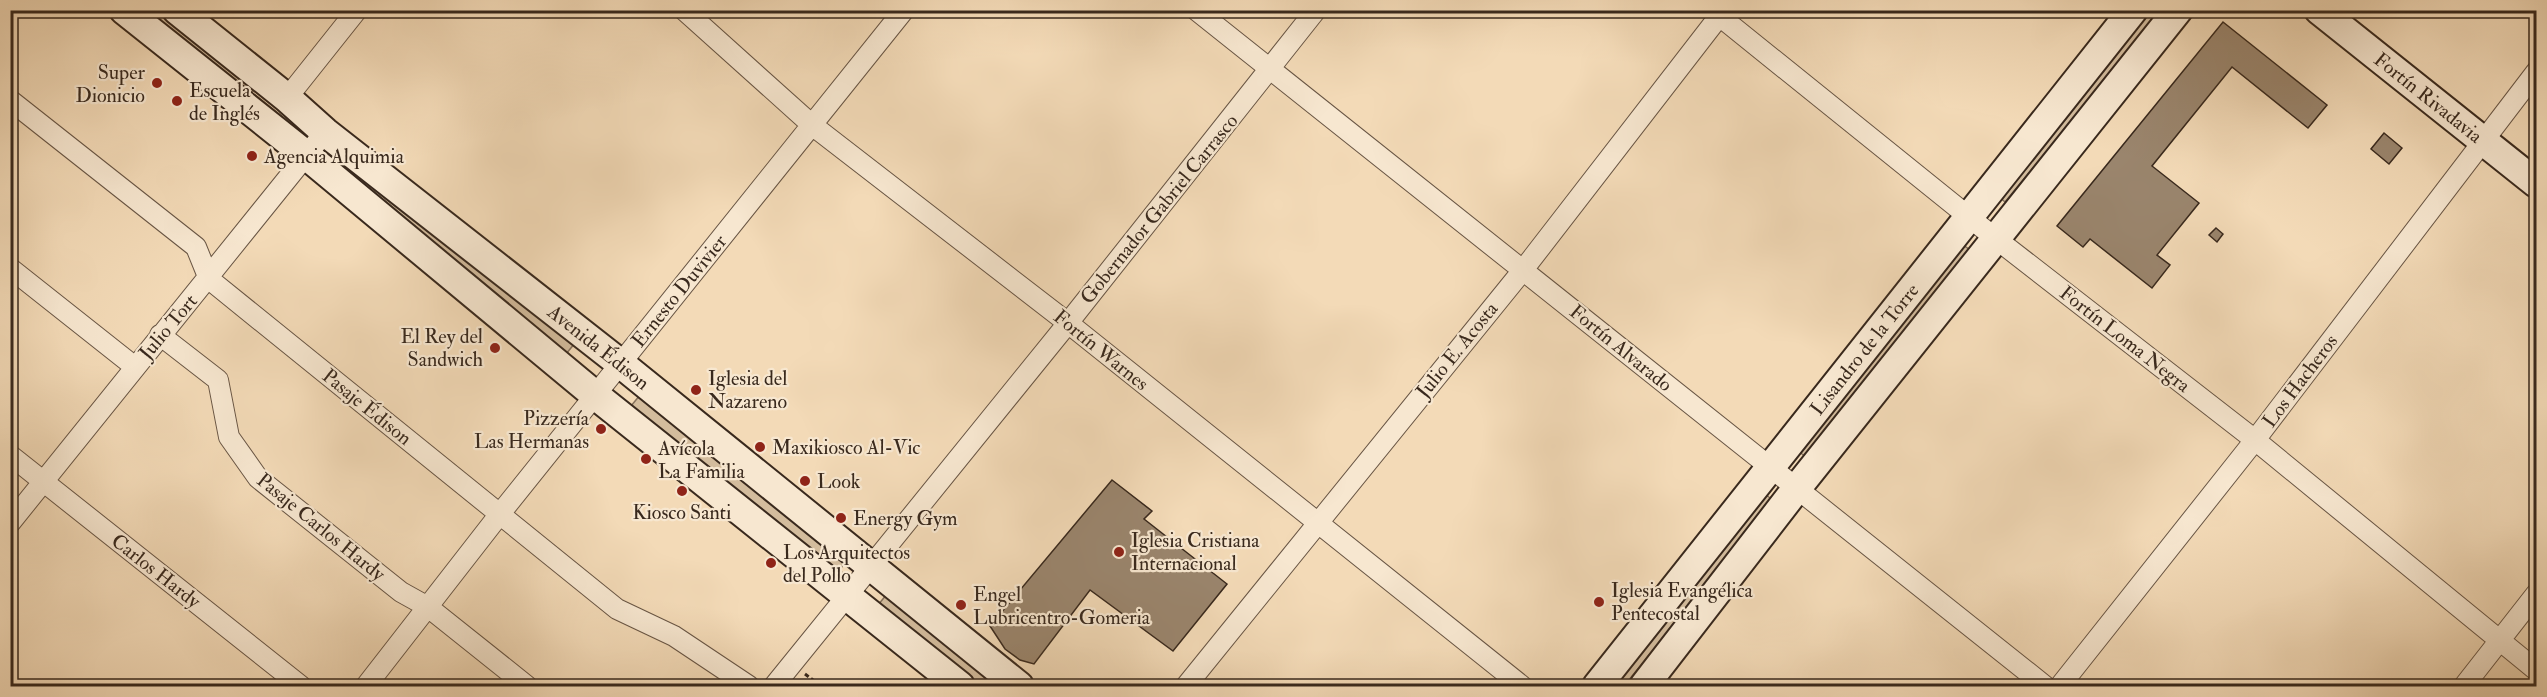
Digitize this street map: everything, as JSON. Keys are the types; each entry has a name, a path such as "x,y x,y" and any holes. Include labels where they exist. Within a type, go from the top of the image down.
{"main road":[{"name":"Avenida Édison","path":"124,10 306,155 595,395 960,687"},
{"name":"Avenida Édison","path":"177,10 326,132 621,364 1019,687"},
{"name":"Lisandro de la Torre","path":"1597,687 2133,10"},
{"name":"Lisandro de la Torre","path":"1644,687 1797,488 2178,10"},
{"name":"Fortín Rivadavia","path":"2319,10 2536,183"}],"street":[{"path":"287,98 357,10"},
{"name":"Fortín Warnes","path":"684,10 812,125 1068,323 1522,687"},
{"name":"Ernesto Duvivier","path":"366,687 499,515 904,10"},
{"name":"Fortín Alvarado","path":"1196,10 2045,687"},
{"name":"Gobernador Gabriel Carrasco","path":"774,687 1068,323 1316,10"},
{"name":"Fortín Loma Negra","path":"1718,12 1995,238 2255,440 2536,670"},
{"name":"Julio E. Acosta","path":"1186,687 1316,523 1523,270 1718,12"},
{"name":"Los Hacheros","path":"2060,687 2255,440 2536,72"},
{"name":"Pasaje Édison","path":"10,100 196,247 209,279 617,609 674,636 749,687"},
{"name":"Julio Tort","path":"10,523 326,132"},
{"path":"10,268 135,367"},
{"name":"Pasaje Carlos Hardy","path":"160,335 218,380 229,437 258,478 401,592 428,607 527,687"},
{"name":"Carlos Hardy","path":"10,455 301,687"},
{"path":"2464,687 2536,594"}],"shaded area":[{"path":"137,11 160,11 255,87 248,100"},
{"path":"2148,11 2162,11 2005,202 1997,195"},
{"path":"344,158 575,343 566,354 335,170"},
{"path":"1959,242 1970,250 1808,459 1797,450"},
{"path":"640,395 845,563 836,574 631,406"},
{"path":"1765,494 1774,501 1624,686 1609,686"},
{"path":"887,594 1000,686 977,686 878,605"}],"building":[{"path":"2223,22 2327,105 2308,128 2232,67 2152,166 2199,203 2157,255 2170,265 2152,288 2090,239 2083,247 2057,226"},
{"path":"2384,133 2402,148 2389,164 2371,149"},
{"path":"2216,228 2223,234 2217,242 2209,235"},
{"name":"Iglesia Cristiana Internacional","path":"1112,480 1152,511 1144,519 1227,584 1173,651 1090,590 1034,664 1020,660 1005,649 990,626"}],"place":[{"name":"Super Dionicio","path":"157,83"},
{"name":"Escuela de Inglés","path":"177,101"},
{"name":"Agencia Alquimia","path":"252,156"},
{"name":"El Rey del Sandwich","path":"495,348"},
{"name":"Iglesia del Nazareno","path":"696,390"},
{"name":"Pizzería Las Hermanas","path":"601,429"},
{"name":"Maxikiosco Al-Vic","path":"760,447"},
{"name":"Avícola La Familia","path":"646,459"},
{"name":"Look","path":"805,481"},
{"name":"Kiosco Santi","path":"682,491"},
{"name":"Energy Gym","path":"841,518"},
{"name":"Iglesia Cristiana Internacional","path":"1119,552"},
{"name":"Los Arquitectos del Pollo","path":"771,563"},
{"name":"Iglesia Evangélica Pentecostal","path":"1599,602"},
{"name":"Engel Lubricentro-Gomeria","path":"961,605"}]}
